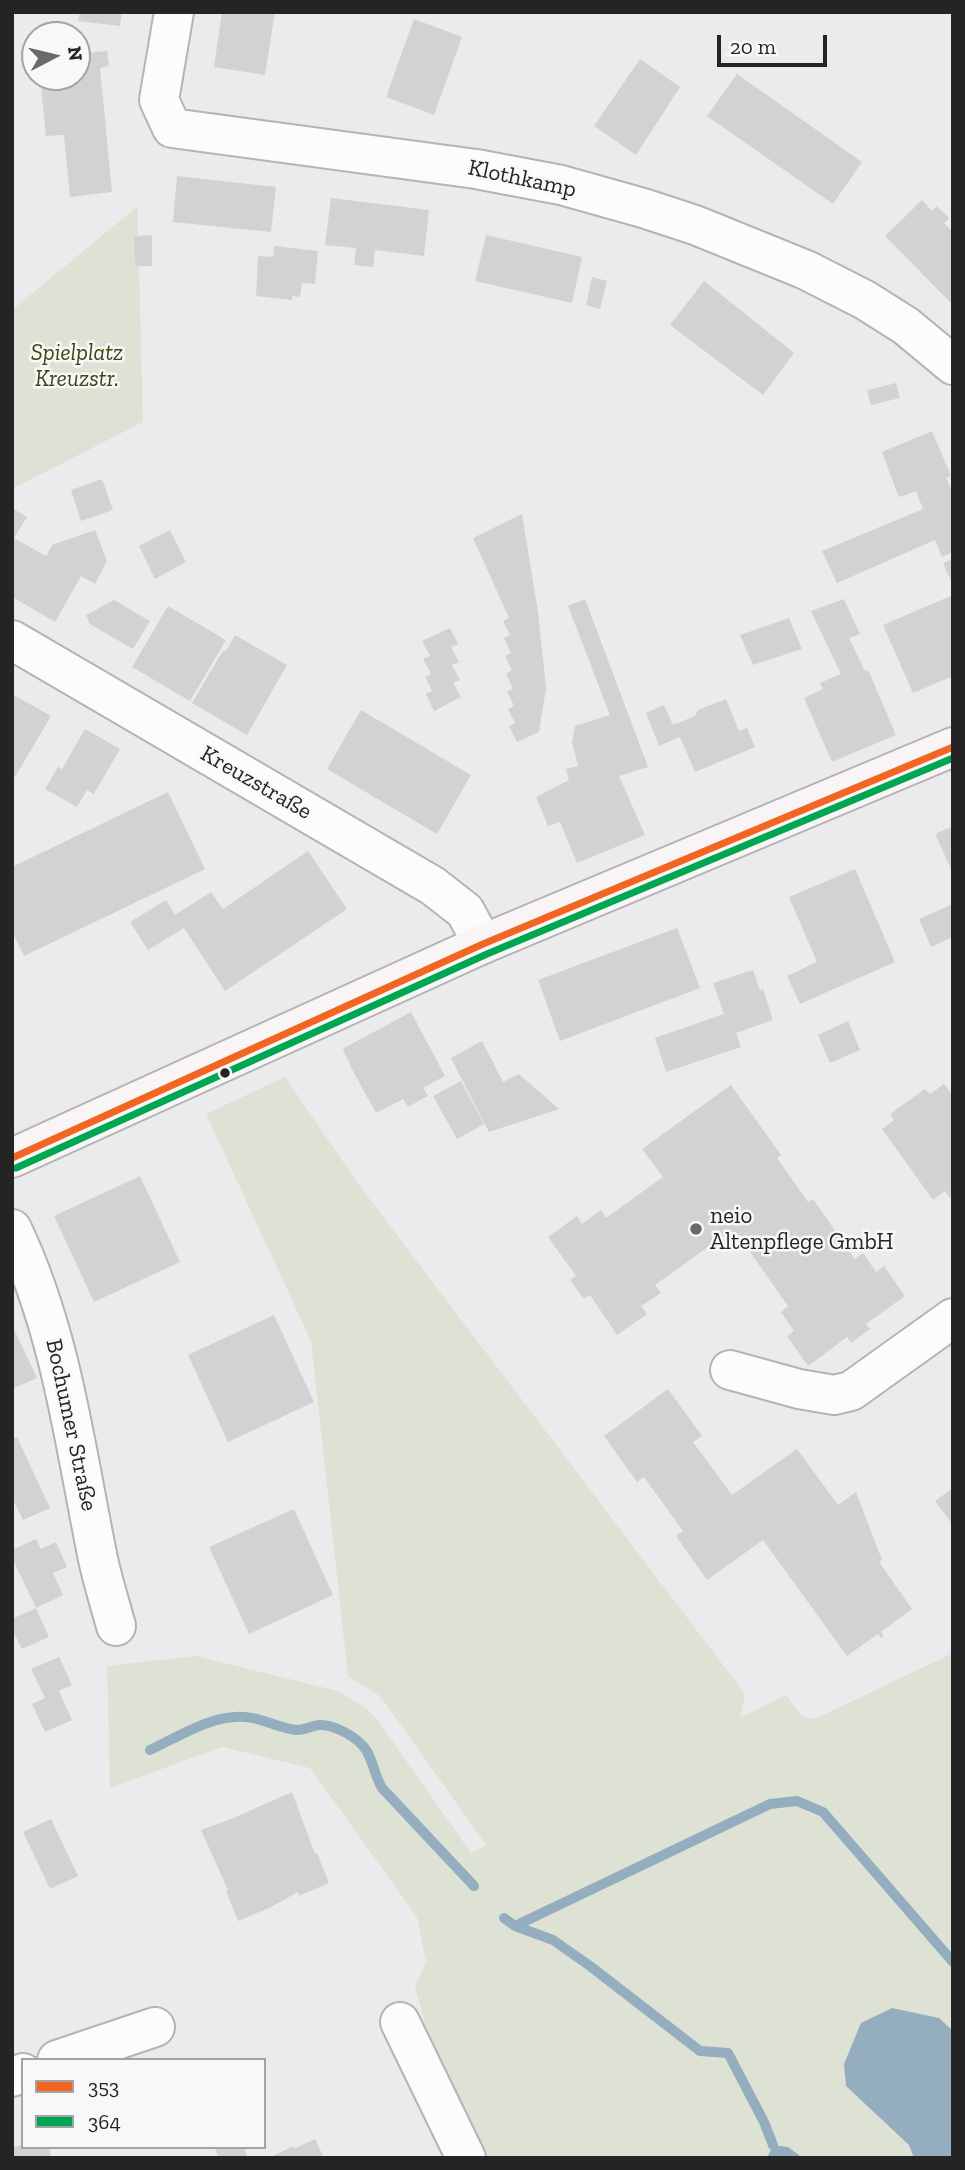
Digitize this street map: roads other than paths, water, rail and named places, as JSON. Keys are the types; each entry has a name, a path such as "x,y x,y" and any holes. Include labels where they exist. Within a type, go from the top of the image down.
{"main road":[{"path":"12,1158 484,944 953,747"}],"street":[{"name":"Klothkamp","path":"174,12 159,100 172,128 476,169 561,186 643,208 695,225 806,270 865,300 906,327 953,365"},
{"name":"Kreuzstraße","path":"12,640 433,886 465,911 484,944"},
{"name":"Bochumer Straße","path":"12,1229 52,1336 67,1391 99,1562 117,1626"},
{"path":"730,1370 799,1389 834,1395 851,1391 953,1318"},
{"path":"400,2022 466,2158"},
{"path":"63,2058 155,2027"}],"water":[{"path":"892,2008 939,2018 953,2031 953,2158 914,2158 909,2145 846,2086 844,2064 861,2023"},
{"path":"773,2145 788,2147 803,2158 767,2158"}],"waterway":[{"path":"150,1750 208,1723 233,1717 252,1718 298,1730 319,1725 336,1728 362,1745 382,1788 474,1886"},
{"path":"515,1926 770,1804 797,1801 823,1812 953,1962"},
{"path":"504,1918 515,1926 553,1940 700,2051 728,2053 773,2145"}],"place":[{"name":"neio Altenpflege GmbH","path":"696,1229"}],"park label":[{"name":"Spielplatz Kreuzstr.","path":"77,366"}]}
